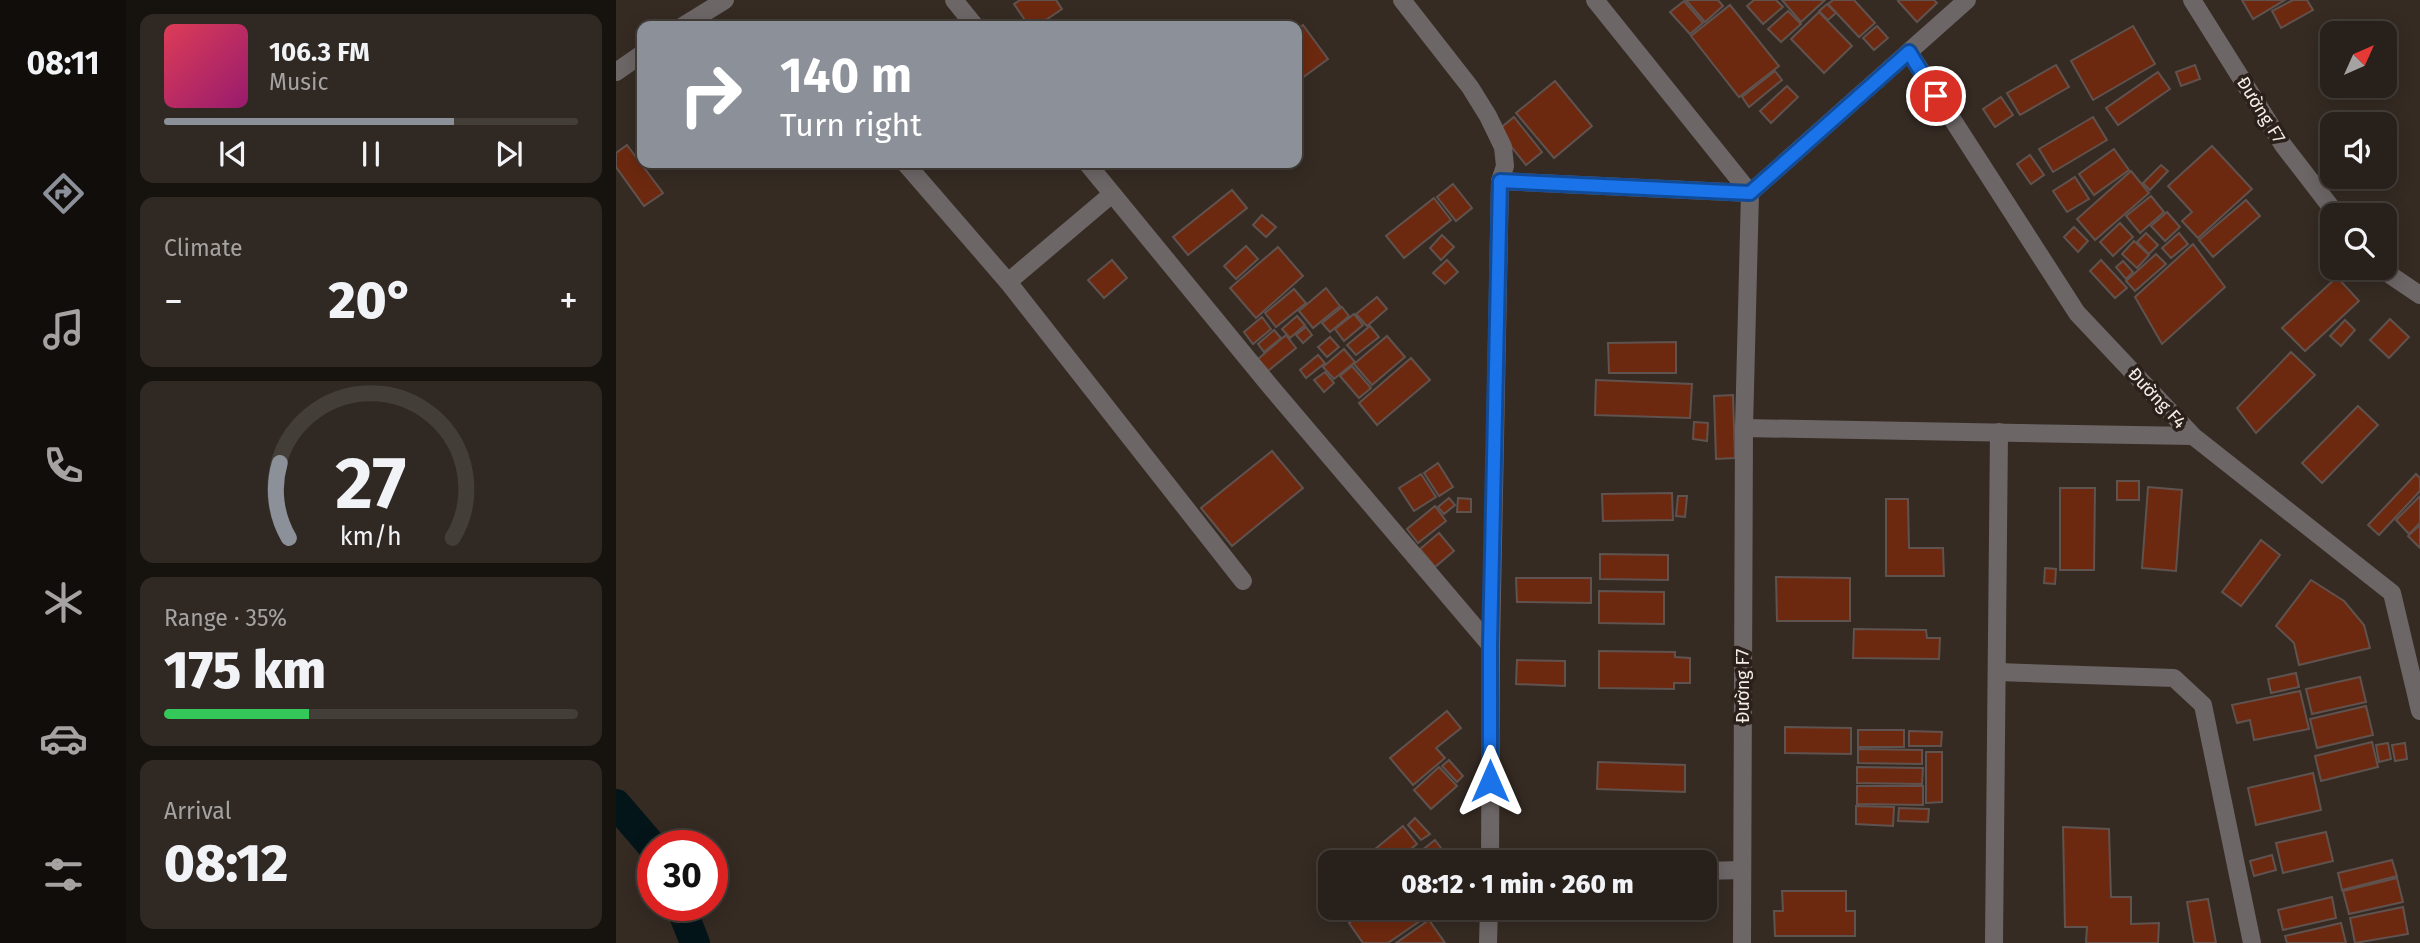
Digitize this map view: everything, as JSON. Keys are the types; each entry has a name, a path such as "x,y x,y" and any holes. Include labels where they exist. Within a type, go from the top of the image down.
{"street":[{"path":"691,21 725,0"},
{"path":"954,0 971,21"},
{"path":"1402,0 1470,87 1488,116 1503,148 1505,166 1500,181 1490,646 1490,850"},
{"path":"1595,0 1750,193"},
{"path":"1500,181 1750,193 1967,0"},
{"name":"Đường F7","path":"2192,0 2283,145 2328,203"},
{"name":"Đường F4","path":"1909,52 2077,313 2193,436 2392,593 2420,711"},
{"path":"616,72 637,57"},
{"path":"909,168 1008,282 1243,581"},
{"path":"1091,168 1270,386 1490,646"},
{"name":"Đường F7","path":"1742,943 1744,428 1750,193"},
{"path":"1008,282 1112,194"},
{"path":"2397,279 2420,295"},
{"path":"1744,428 2193,436"},
{"path":"1994,943 1999,432"},
{"path":"1997,672 2174,678 2203,705 2252,943"},
{"path":"1717,871 1742,870"},
{"path":"1488,943 1489,920"}],"building":[{"path":"1020,0 1056,0 1062,9 1044,21 1026,21 1014,4"},
{"path":"1686,0 1718,0 1723,6 1705,22"},
{"path":"1754,0 1776,0 1783,7 1763,24 1747,6"},
{"path":"1782,0 1825,0 1801,22"},
{"path":"1833,0 1854,0 1875,23 1859,37 1828,4"},
{"path":"1934,0 1937,3 1917,22 1898,1"},
{"path":"2242,0 2285,0 2253,19"},
{"path":"2293,0 2307,0 2313,10 2281,28 2272,11"},
{"path":"1684,1 1703,23 1690,34 1670,12"},
{"path":"1827,4 1836,13 1828,20 1819,11"},
{"path":"1730,5 1779,66 1739,97 1691,36"},
{"path":"1788,11 1801,24 1781,42 1768,29"},
{"path":"1819,12 1852,46 1824,73 1791,39"},
{"path":"1302,26 1328,59 1302,78"},
{"path":"1877,26 1888,38 1874,50 1863,38"},
{"path":"2133,26 2155,64 2093,100 2071,61"},
{"path":"2056,65 2069,87 2020,115 2007,93"},
{"path":"2195,65 2200,79 2181,86 2176,72"},
{"path":"1775,71 1782,80 1749,107 1742,97"},
{"path":"2158,72 2170,89 2118,125 2106,108"},
{"path":"1555,81 1592,126 1554,158 1516,113"},
{"path":"1787,86 1798,97 1771,123 1760,111"},
{"path":"2001,97 2013,115 1995,127 1983,109"},
{"path":"1514,117 1542,152 1526,165 1498,130"},
{"path":"2093,117 2107,140 2053,172 2039,149"},
{"path":"627,145 637,158 637,168 644,168 663,193 644,206 616,167 616,153"},
{"path":"2212,146 2252,189 2198,238 2182,221 2192,212 2168,186"},
{"path":"2114,149 2129,170 2094,195 2079,174"},
{"path":"2030,155 2044,175 2031,184 2017,164"},
{"path":"2161,165 2168,171 2150,190 2143,183"},
{"path":"2131,171 2149,193 2095,240 2077,219"},
{"path":"2075,177 2089,199 2067,212 2053,191"},
{"path":"1453,184 1472,208 1456,221 1437,197"},
{"path":"1232,190 1247,208 1188,255 1173,237"},
{"path":"2151,196 2164,212 2140,233 2126,216"},
{"path":"1434,198 1451,220 1404,258 1386,236"},
{"path":"2246,200 2260,216 2213,257 2199,240"},
{"path":"2167,212 2180,227 2165,241 2151,226"},
{"path":"1262,215 1276,227 1266,237 1253,225"},
{"path":"2120,223 2133,237 2113,256 2100,242"},
{"path":"2074,227 2088,241 2078,252 2064,237"},
{"path":"2146,233 2158,245 2149,254 2137,242"},
{"path":"2179,233 2188,244 2171,258 2162,248"},
{"path":"1442,235 1454,247 1441,260 1430,248"},
{"path":"2134,241 2149,255 2137,268 2122,254"},
{"path":"2193,244 2225,287 2162,344 2135,297"},
{"path":"1246,246 1258,259 1236,279 1224,266"},
{"path":"1278,247 1303,276 1256,318 1230,288"},
{"path":"2156,254 2166,264 2135,291 2126,281"},
{"path":"1112,260 1127,278 1104,298 1088,280"},
{"path":"1447,260 1458,272 1445,284 1433,273"},
{"path":"2101,260 2127,288 2115,298 2090,271"},
{"path":"2123,261 2133,272 2126,279 2116,267"},
{"path":"2334,280 2340,280 2359,301 2305,351 2282,328"},
{"path":"1326,288 1340,306 1313,328 1299,311"},
{"path":"1294,289 1306,303 1276,327 1265,313"},
{"path":"1377,297 1387,309 1367,326 1356,314"},
{"path":"1342,307 1349,316 1330,332 1322,323"},
{"path":"1354,314 1363,325 1344,341 1335,329"},
{"path":"1297,316 1305,325 1290,338 1282,329"},
{"path":"1262,317 1271,329 1253,344 1244,332"},
{"path":"2390,319 2409,337 2389,358 2370,340"},
{"path":"2345,320 2355,330 2341,346 2330,336"},
{"path":"1370,326 1379,337 1356,355 1347,345"},
{"path":"1306,327 1312,335 1303,343 1296,335"},
{"path":"1274,330 1281,338 1264,352 1258,344"},
{"path":"1286,335 1296,348 1268,371 1258,359"},
{"path":"1387,336 1405,357 1372,385 1354,364"},
{"path":"1330,337 1339,347 1327,357 1318,347"},
{"path":"1676,342 1676,373 1609,373 1608,343"},
{"path":"1344,349 1355,362 1334,379 1323,367"},
{"path":"2291,352 2315,375 2256,433 2237,408"},
{"path":"1318,355 1325,363 1306,378 1300,370"},
{"path":"1411,358 1430,380 1377,425 1359,403"},
{"path":"1352,366 1371,388 1359,398 1340,376"},
{"path":"1325,372 1334,383 1324,392 1314,380"},
{"path":"1596,380 1692,384 1690,418 1595,415"},
{"path":"1733,395 1735,458 1716,459 1714,396"},
{"path":"2358,406 2378,425 2322,483 2302,463"},
{"path":"1694,422 1708,423 1707,441 1693,439"},
{"path":"1272,451 1303,488 1232,546 1201,508"},
{"path":"1438,463 1453,487 1439,496 1424,473"},
{"path":"1421,474 1436,497 1414,511 1399,488"},
{"path":"2416,474 2420,478 2420,491 2379,535 2368,525"},
{"path":"2117,481 2139,481 2139,500 2117,500"},
{"path":"2148,487 2182,490 2176,571 2142,568"},
{"path":"2060,488 2095,488 2094,570 2060,570"},
{"path":"1672,493 1673,520 1603,521 1602,494"},
{"path":"1678,496 1687,496 1685,517 1676,516"},
{"path":"2420,496 2420,523 2409,534 2396,520"},
{"path":"1449,498 1455,505 1444,514 1438,507"},
{"path":"1458,498 1471,499 1471,512 1457,512"},
{"path":"1886,499 1908,499 1909,548 1943,548 1944,576 1886,576"},
{"path":"1435,506 1446,521 1418,543 1407,529"},
{"path":"2420,525 2420,548 2408,536"},
{"path":"1439,533 1454,551 1435,567 1420,549"},
{"path":"2261,540 2280,555 2241,606 2222,592"},
{"path":"1600,554 1668,555 1668,580 1600,579"},
{"path":"2045,568 2056,569 2055,584 2044,583"},
{"path":"1776,577 1850,578 1850,621 1777,621"},
{"path":"1516,578 1591,578 1591,603 1517,602"},
{"path":"2311,580 2344,601 2364,625 2370,648 2299,665 2294,643 2276,626"},
{"path":"1599,591 1664,592 1664,624 1599,623"},
{"path":"1854,629 1926,630 1927,638 1940,638 1939,659 1853,658"},
{"path":"1599,651 1675,652 1675,657 1690,658 1690,683 1674,683 1674,689 1599,688"},
{"path":"1517,660 1565,661 1565,686 1516,684"},
{"path":"2296,673 2299,687 2271,693 2268,679"},
{"path":"2360,677 2366,702 2312,714 2306,689"},
{"path":"2300,691 2309,729 2254,740 2250,720 2237,723 2232,705"},
{"path":"2366,706 2373,735 2317,748 2310,719"},
{"path":"1447,711 1461,728 1436,748 1445,758 1413,785 1390,758"},
{"path":"1785,727 1851,728 1851,754 1785,753"},
{"path":"1858,730 1904,730 1904,747 1858,747"},
{"path":"1909,731 1942,732 1941,746 1909,746"},
{"path":"2372,742 2378,767 2321,781 2315,756"},
{"path":"2388,743 2391,759 2379,762 2376,745"},
{"path":"2405,743 2407,759 2395,761 2392,745"},
{"path":"1858,749 1922,750 1922,764 1858,763"},
{"path":"1926,752 1942,752 1942,802 1926,803"},
{"path":"1449,760 1463,776 1457,782 1442,766"},
{"path":"1598,762 1685,765 1685,792 1597,789"},
{"path":"1439,767 1457,786 1431,809 1414,790"},
{"path":"1857,767 1923,768 1922,784 1857,783"},
{"path":"2313,773 2321,810 2256,825 2248,788"},
{"path":"1857,786 1923,786 1923,805 1857,804"},
{"path":"1856,806 1894,807 1893,826 1856,824"},
{"path":"1899,808 1929,809 1928,822 1898,821"},
{"path":"1415,818 1430,834 1421,840 1408,825"},
{"path":"1403,826 1417,844 1409,850 1374,850"},
{"path":"2063,827 2109,829 2111,897 2131,897 2131,924 2159,923 2158,943 2086,943 2087,927 2065,927"},
{"path":"2326,832 2333,861 2283,873 2276,843"},
{"path":"1435,840 1442,850 1422,850"},
{"path":"2272,855 2276,870 2254,876 2250,861"},
{"path":"2392,860 2397,876 2342,890 2338,873"},
{"path":"2397,878 2403,902 2349,914 2343,891"},
{"path":"1782,891 1846,891 1846,911 1855,911 1855,936 1775,936 1774,911 1783,911"},
{"path":"2332,897 2336,918 2283,930 2278,910"},
{"path":"2208,899 2216,943 2194,943 2187,902"},
{"path":"2403,907 2408,934 2355,943 2350,918"},
{"path":"1353,920 1421,920 1388,943 1363,943 1349,923"},
{"path":"1429,920 1445,943 1396,943"},
{"path":"2341,923 2346,943 2287,943 2285,936"}],"waterway":[{"path":"616,804 638,830"},
{"path":"686,921 695,943"}],"route":[{"path":"1490,781 1490,646 1500,181 1750,193 1909,52 1936,96"}]}
